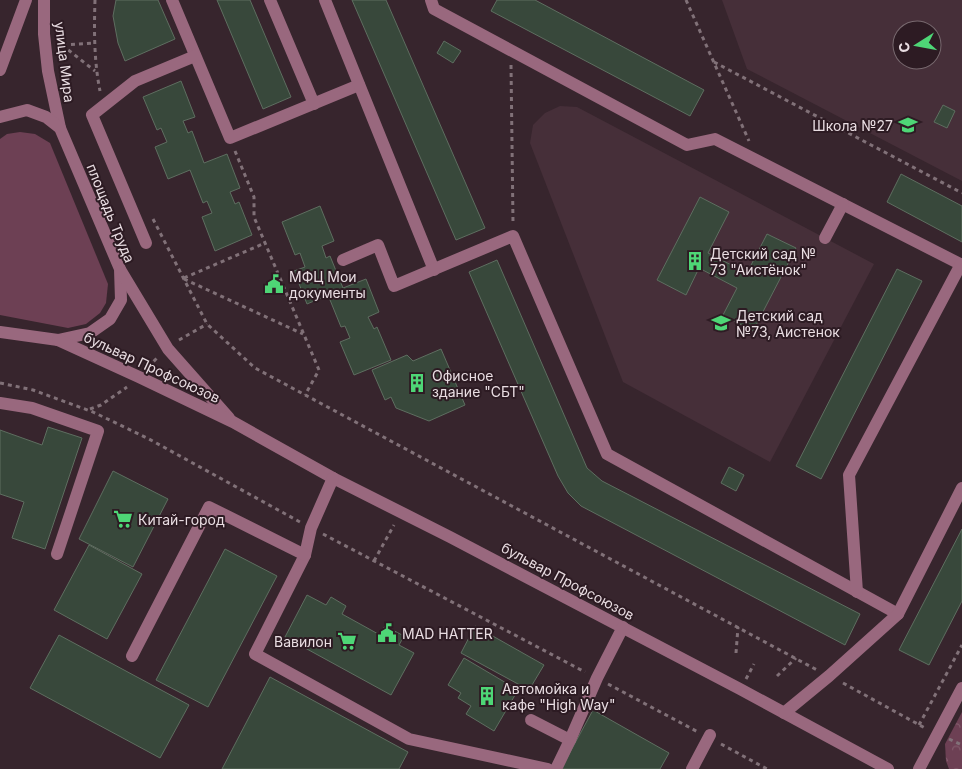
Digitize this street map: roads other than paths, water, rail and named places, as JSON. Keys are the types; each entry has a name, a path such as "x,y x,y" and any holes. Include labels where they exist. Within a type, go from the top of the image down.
{"street":[{"path":"1,63 26,0"},
{"name":"улица Мира","path":"44,0 44,34 48,71 60,128"},
{"path":"172,0 230,138 359,85"},
{"path":"270,0 314,104"},
{"path":"325,0 434,270"},
{"path":"432,0 434,9 687,145 714,139 961,265 849,475 857,592"},
{"path":"146,243 92,115 135,81 195,56"},
{"path":"0,117 27,110 46,116 60,128"},
{"name":"площадь Труда","path":"0,332 58,340 90,333 110,319 121,300 120,269 60,128"},
{"path":"825,238 843,204"},
{"path":"343,260 378,245 394,286 513,236 607,454 898,614"},
{"name":"бульвар Профсоюзов","path":"120,269 168,349 232,422"},
{"name":"бульвар Профсоюзов","path":"58,340 232,422 333,478 623,627 888,769"},
{"path":"0,403 32,408 98,431 57,554"},
{"path":"333,478 310,528 305,555 255,654 409,739 548,769"},
{"path":"784,713 829,676 898,614 962,488"},
{"path":"132,656 209,507 305,555"},
{"path":"556,769 597,678 623,627"},
{"path":"919,769 962,688"},
{"path":"531,720 570,740"},
{"path":"692,769 709,736"}],"place":[{"name":"Школа №27","path":"908,125"},
{"name":"Детский сад № 73 \"Аистёнок\"","path":"695,261"},
{"name":"МФЦ Мои документы","path":"274,284"},
{"name":"Детский сад №73, Аистенок","path":"721,323"},
{"name":"Офисное здание \"СБТ\"","path":"417,383"},
{"name":"Китай-город","path":"123,519"},
{"name":"MAD HATTER","path":"387,633"},
{"name":"Вавилон","path":"347,641"},
{"name":"Автомойка и кафе \"High Way\"","path":"487,696"}]}
